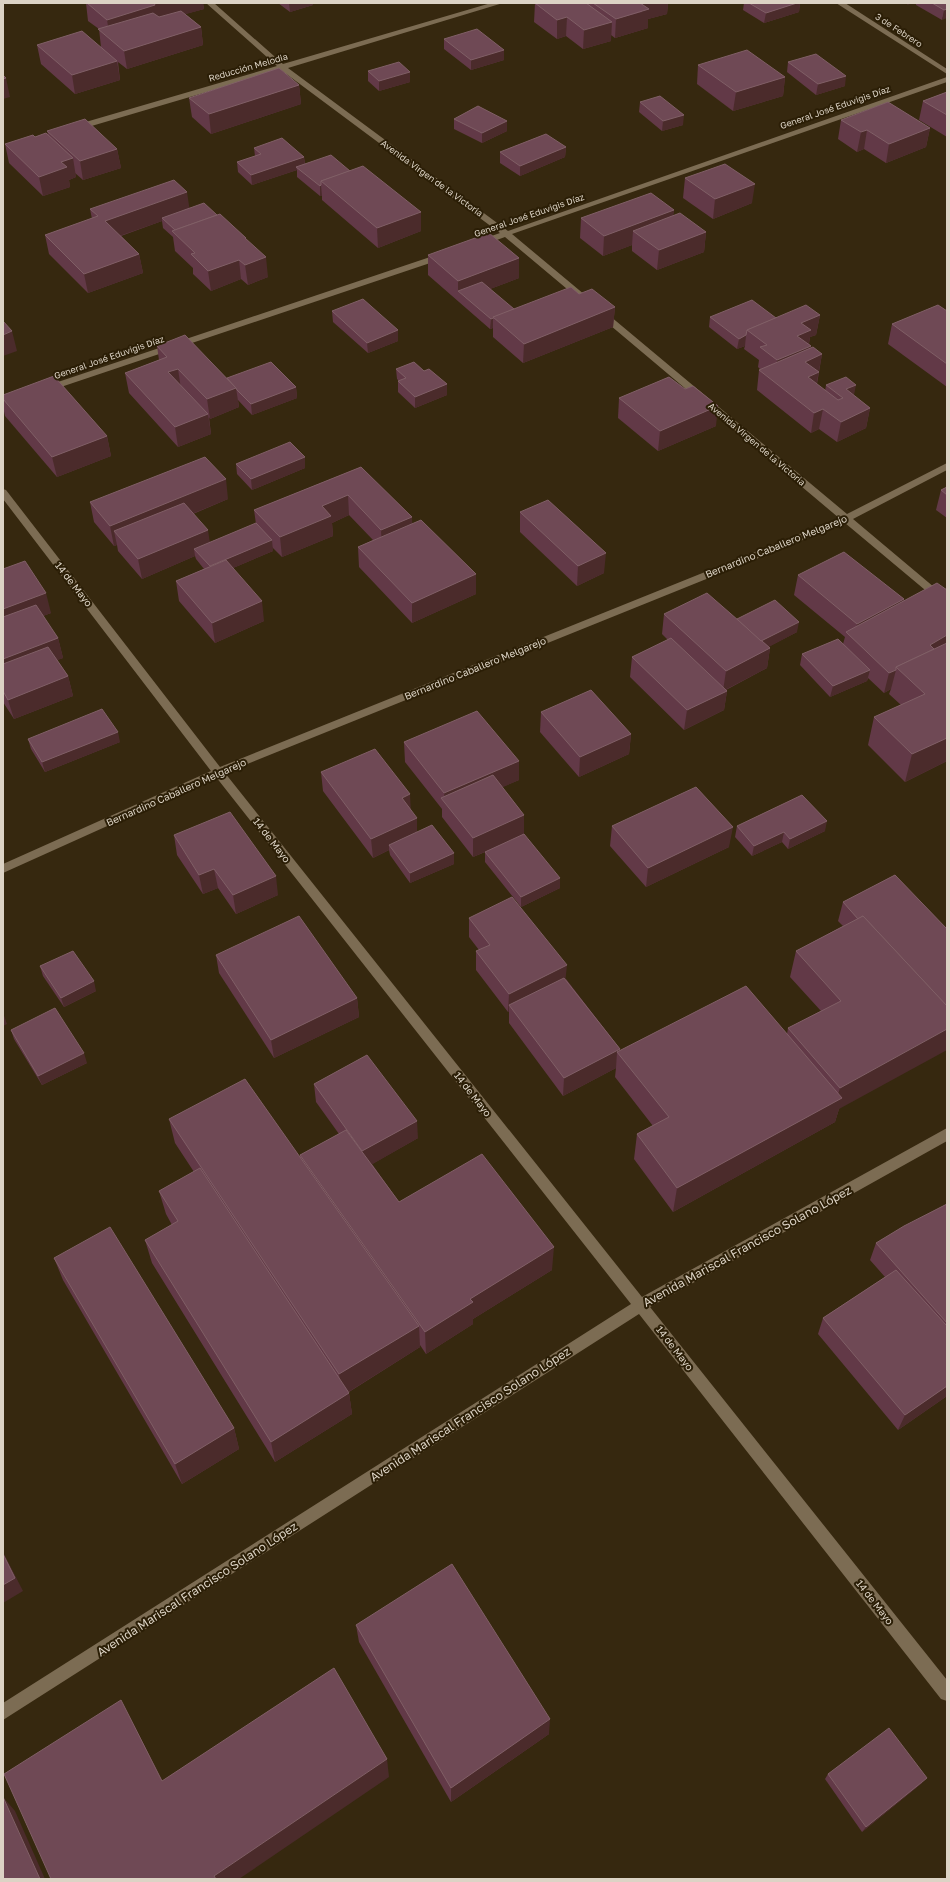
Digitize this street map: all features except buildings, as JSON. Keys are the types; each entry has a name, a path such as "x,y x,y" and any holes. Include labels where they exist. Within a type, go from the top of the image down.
{"street":[{"name":"Avenida Virgen de la Victoria","path":"210,3 282,67 507,234 947,603"},
{"name":"Reducción Melodia","path":"63,131 499,3"},
{"name":"3 de Febrero","path":"840,3 947,72"},
{"name":"General José Eduvigis Díaz","path":"470,246 947,79"},
{"name":"General José Eduvigis Díaz","path":"41,391 447,254"},
{"name":"Bernardino Caballero Melgarejo","path":"3,869 218,772 845,519 947,466"},
{"name":"14 de Mayo","path":"3,492 218,772 947,1693"},
{"name":"Avenida Mariscal Francisco Solano López","path":"3,1712 641,1305 947,1134"}]}
